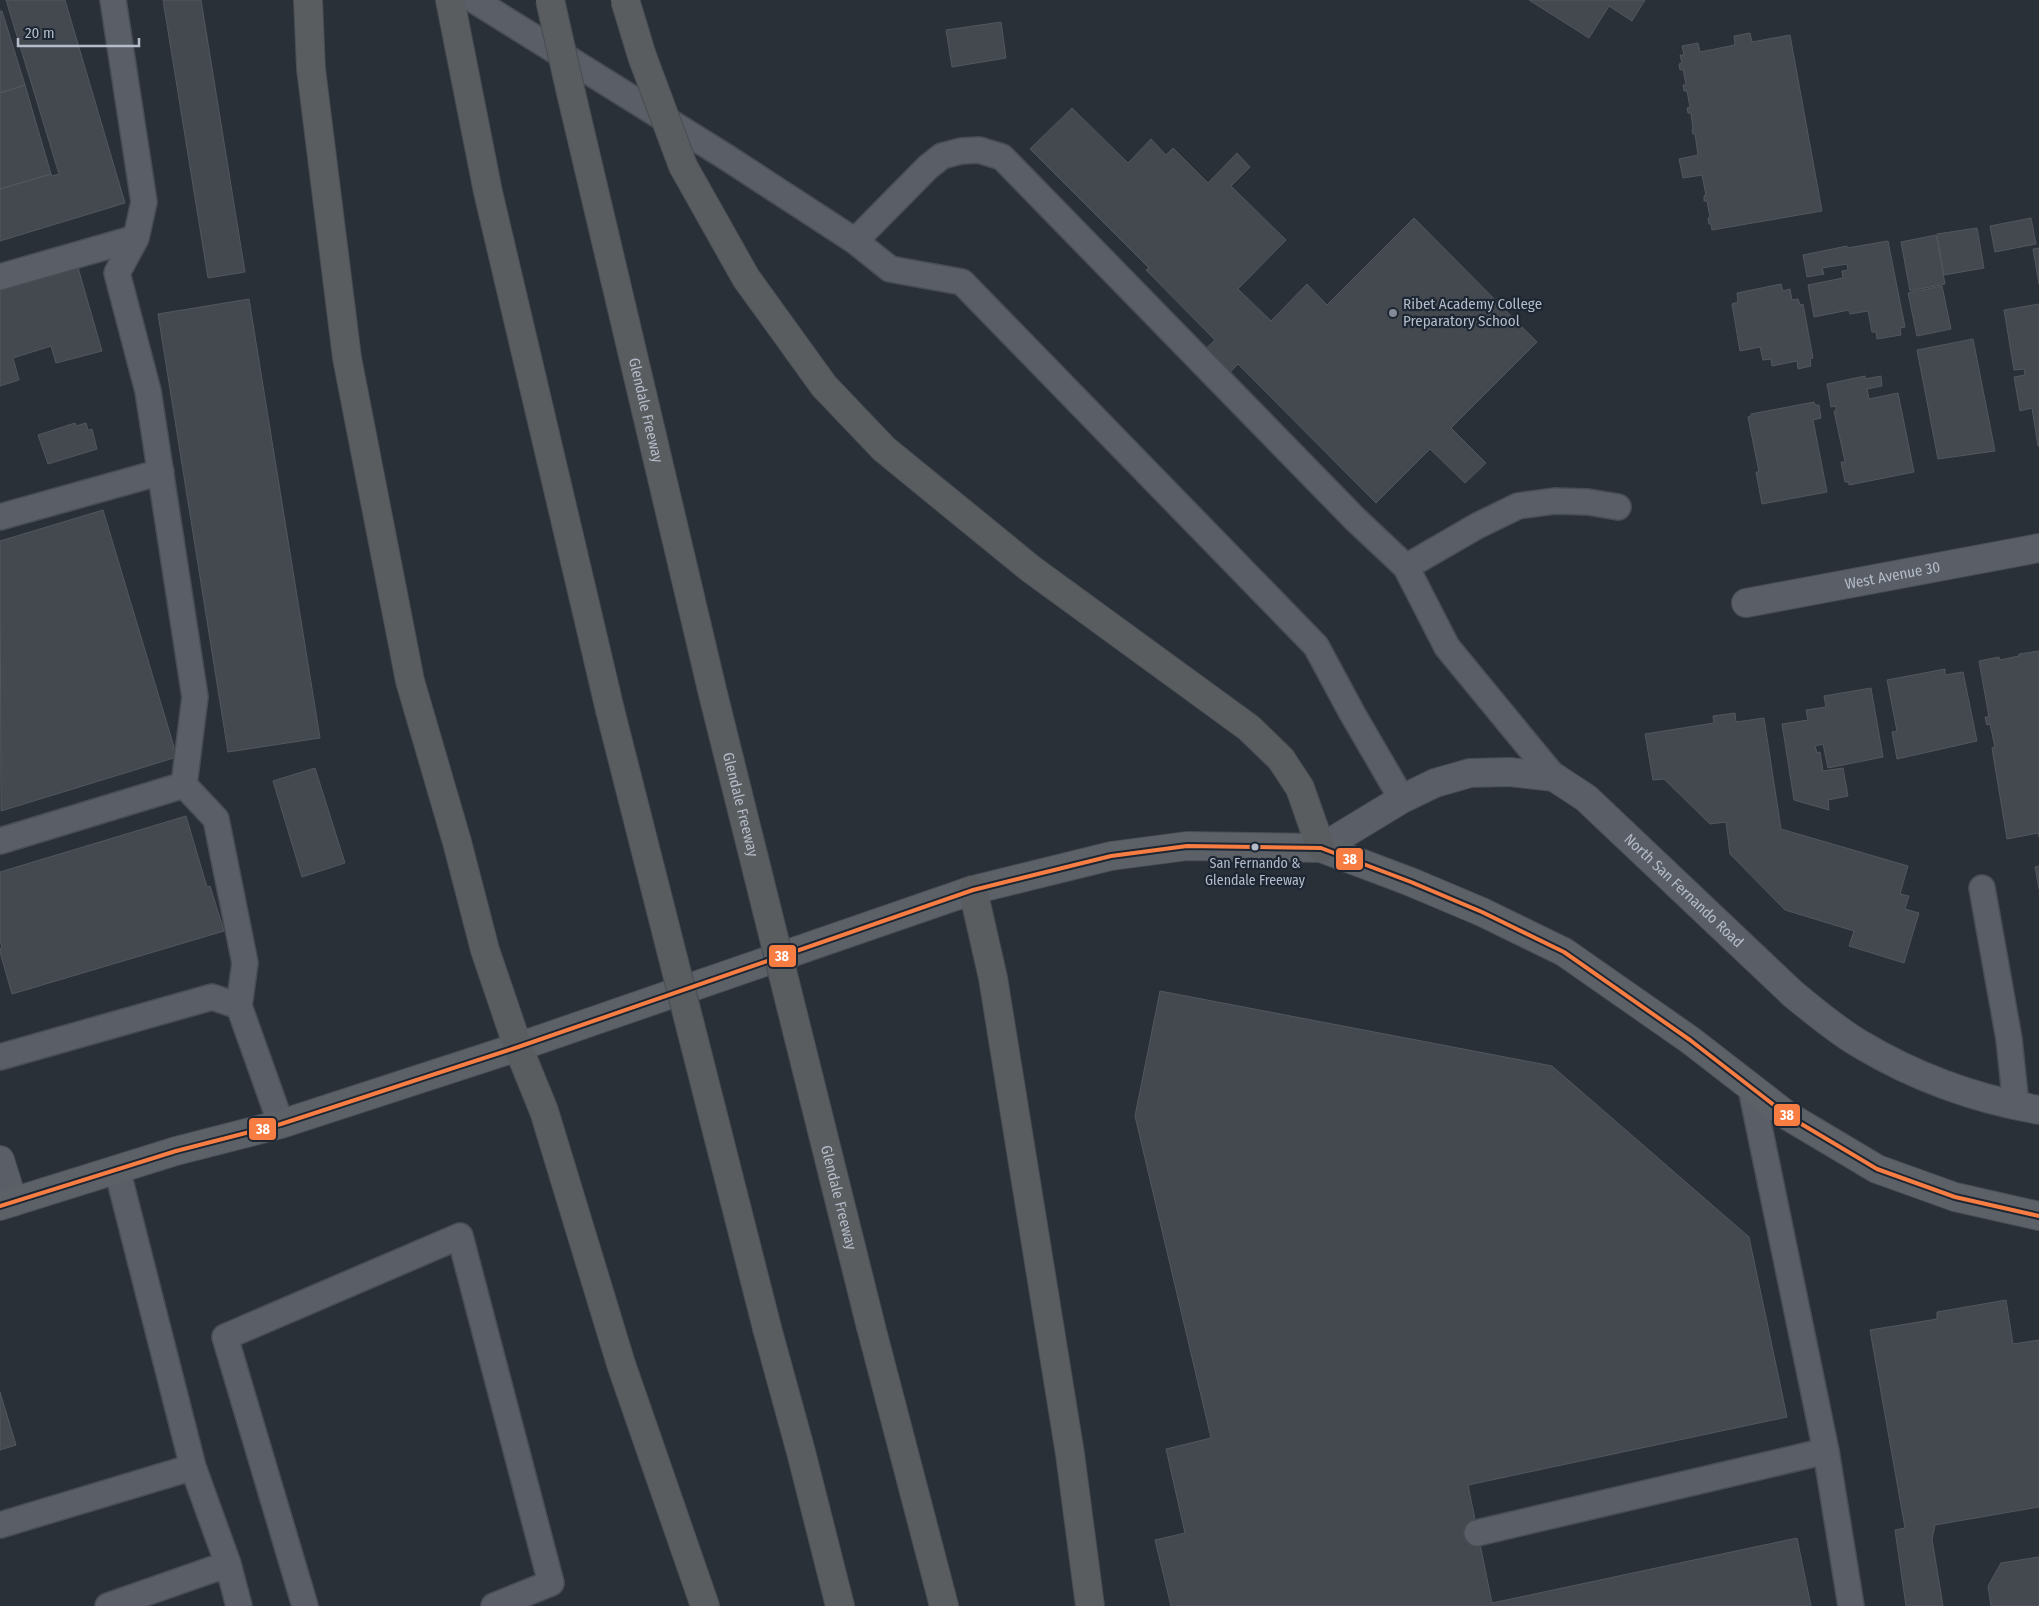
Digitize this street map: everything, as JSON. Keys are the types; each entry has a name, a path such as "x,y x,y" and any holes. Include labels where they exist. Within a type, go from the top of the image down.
{"highway":[{"path":"308,0 311,69 347,358 408,672 457,842 485,950 518,1047 544,1111 621,1364 705,1606"},
{"path":"450,0 488,192 610,710 767,1328 840,1606"},
{"name":"Glendale Freeway","path":"550,0 713,694 871,1327 944,1606"},
{"path":"625,0 642,56 683,166 746,278 824,386 884,449 1031,568 1249,728 1281,759 1300,788 1321,848"},
{"path":"973,890 993,978 1070,1454 1090,1606"}],"main road":[{"path":"6,1204 176,1151 281,1124 518,1047 973,890 1112,856 1187,846 1321,848 1473,908 1564,952 1690,1040 1788,1116 1877,1169 1955,1197 2039,1216"}],"street":[{"name":"West Avenue 30","path":"1746,603 2039,548"},
{"name":"North San Fernando Road","path":"1321,848 1402,798 1435,783 1470,773 1510,772 1554,777 1586,798 1793,994 1859,1044 1898,1065 1939,1082 2028,1108"},
{"path":"0,1160 6,1204"}],"lane":[{"path":"112,0 144,202 136,238 117,273 148,391 196,697 184,785"},
{"path":"474,0 726,157 855,241 890,269 962,282 1316,646 1352,713 1402,798"},
{"path":"855,241 928,167 942,156 960,151 979,150 1002,158 1355,519 1406,567 1447,647 1554,777"},
{"path":"0,277 136,238"},
{"path":"0,518 161,472"},
{"path":"1406,567 1477,526 1518,506 1555,501 1588,502 1618,507"},
{"path":"0,841 184,785"},
{"path":"184,785 216,819 244,963 239,1006 281,1124"},
{"path":"1982,888 2009,1038 2028,1108"},
{"path":"0,1057 212,997 239,1006"},
{"path":"1751,1088 1826,1451 1850,1606"},
{"path":"117,1169 193,1467 228,1564 239,1606"},
{"path":"305,1606 225,1337 460,1236 551,1583 494,1606"},
{"path":"1478,1533 1826,1451"},
{"path":"0,1525 193,1467"},
{"path":"108,1606 228,1564"}],"building":[{"path":"6,0 65,0 125,203 0,241 0,189 51,174 52,176 59,174"},
{"path":"163,0 201,0 245,272 208,278"},
{"path":"1529,0 1645,0 1632,21 1609,6 1589,38"},
{"path":"0,11 2,11 25,85 0,93"},
{"path":"1001,22 1006,58 952,67 946,30"},
{"path":"1750,33 1752,42 1790,35 1822,211 1712,230 1711,224 1709,224 1708,218 1710,217 1707,201 1704,201 1704,196 1706,195 1702,175 1683,178 1679,159 1698,155 1695,134 1693,134 1692,129 1691,113 1688,113 1687,108 1690,107 1687,91 1684,91 1683,85 1686,85 1683,69 1680,70 1679,64 1682,63 1680,55 1684,55 1682,46 1698,43 1700,52 1735,45 1734,36"},
{"path":"25,85 51,174 0,189 0,93"},
{"name":"Ribet Academy College Preparatory School","path":"1072,108 1128,163 1151,139 1166,155 1173,148 1208,183 1237,153 1250,167 1231,186 1286,240 1238,289 1271,321 1307,284 1327,305 1414,218 1537,342 1451,428 1486,463 1465,483 1430,449 1376,503 1238,364 1225,378 1201,353 1215,340 1146,270 1149,268 1030,149"},
{"path":"2031,218 2036,244 1995,252 1990,226"},
{"path":"1977,228 1984,268 1944,275 1937,234"},
{"path":"1936,235 1945,284 1910,291 1901,242"},
{"path":"1888,241 1905,327 1900,328 1901,335 1877,339 1876,332 1872,332 1868,311 1850,314 1849,310 1814,317 1808,285 1843,278 1842,271 1848,270 1847,264 1822,268 1824,274 1807,277 1803,255 1847,246 1847,248"},
{"path":"2039,248 2039,284 2033,249"},
{"path":"77,264 102,351 56,363 51,346 13,358 19,380 0,386 0,285"},
{"path":"1781,284 1783,291 1790,289 1792,300 1798,299 1800,305 1803,304 1813,358 1810,359 1811,366 1798,369 1797,361 1772,366 1771,359 1763,360 1760,347 1740,351 1732,304 1738,302 1737,293"},
{"path":"1942,286 1951,329 1917,336 1908,293"},
{"path":"249,299 320,738 228,752 158,314"},
{"path":"2039,304 2038,446 2032,408 2020,411 2014,377 2025,375 2024,369 2014,370 2004,310"},
{"path":"1973,339 1995,451 1938,459 1917,350"},
{"path":"1865,376 1865,379 1881,376 1882,386 1867,389 1869,399 1898,393 1914,472 1849,485 1849,482 1845,482 1841,462 1845,462 1834,411 1836,411 1836,406 1831,407 1827,384"},
{"path":"1814,402 1815,405 1819,405 1821,418 1813,420 1827,492 1762,504 1756,472 1759,472 1748,417 1751,414"},
{"path":"75,423 76,426 86,423 88,430 92,429 97,449 48,464 38,435"},
{"path":"103,510 177,757 1,811 0,541"},
{"path":"2039,651 2039,837 2038,833 2007,839 1992,748 1995,747 1990,724 1987,725 1985,717 1989,717 1979,661 1999,657 2000,660 2019,656 2019,654"},
{"path":"1945,669 1945,675 1963,672 1977,741 1897,759 1892,732 1897,731 1887,680"},
{"path":"1871,688 1883,757 1828,768 1823,744 1815,746 1817,753 1820,752 1823,771 1843,768 1848,796 1828,800 1829,810 1794,800 1782,724 1808,720 1806,710 1826,707 1824,696"},
{"path":"1735,713 1736,722 1764,718 1781,829 1908,866 1900,894 1909,896 1905,909 1919,913 1904,963 1849,946 1854,931 1785,910 1730,854 1726,822 1710,824 1664,779 1653,780 1645,734 1714,723 1713,716"},
{"path":"315,768 345,863 302,877 273,781"},
{"path":"186,816 207,887 210,886 224,931 12,994 0,952 2,948 0,940 0,872"},
{"path":"2039,866 2039,889 2035,867"},
{"path":"1160,991 1552,1066 1749,1237 1787,1417 1468,1485 1492,1603 1797,1538 1811,1606 1171,1606 1155,1540 1185,1533 1166,1449 1211,1438 1135,1116"},
{"path":"2006,1300 2013,1344 2039,1340 2039,1507 1935,1525 1932,1539 1943,1606 1906,1606 1895,1530 1905,1528 1870,1330 1937,1319 1937,1312"},
{"path":"0,1392 16,1445 0,1450"},
{"path":"2039,1557 2039,1606 1991,1606 1988,1586 2001,1563"}],"transit line":[{"name":"38","path":"0,1206 176,1151 281,1124 518,1047 973,890 1111,856 1187,846 1321,848 1411,882 1482,912 1564,952 1690,1040 1788,1116 1877,1169 1955,1197 2039,1216"}],"place":[{"name":"Ribet Academy College Preparatory School","path":"1393,313"},
{"name":"San Fernando & Glendale Freeway","path":"1255,847"}]}
